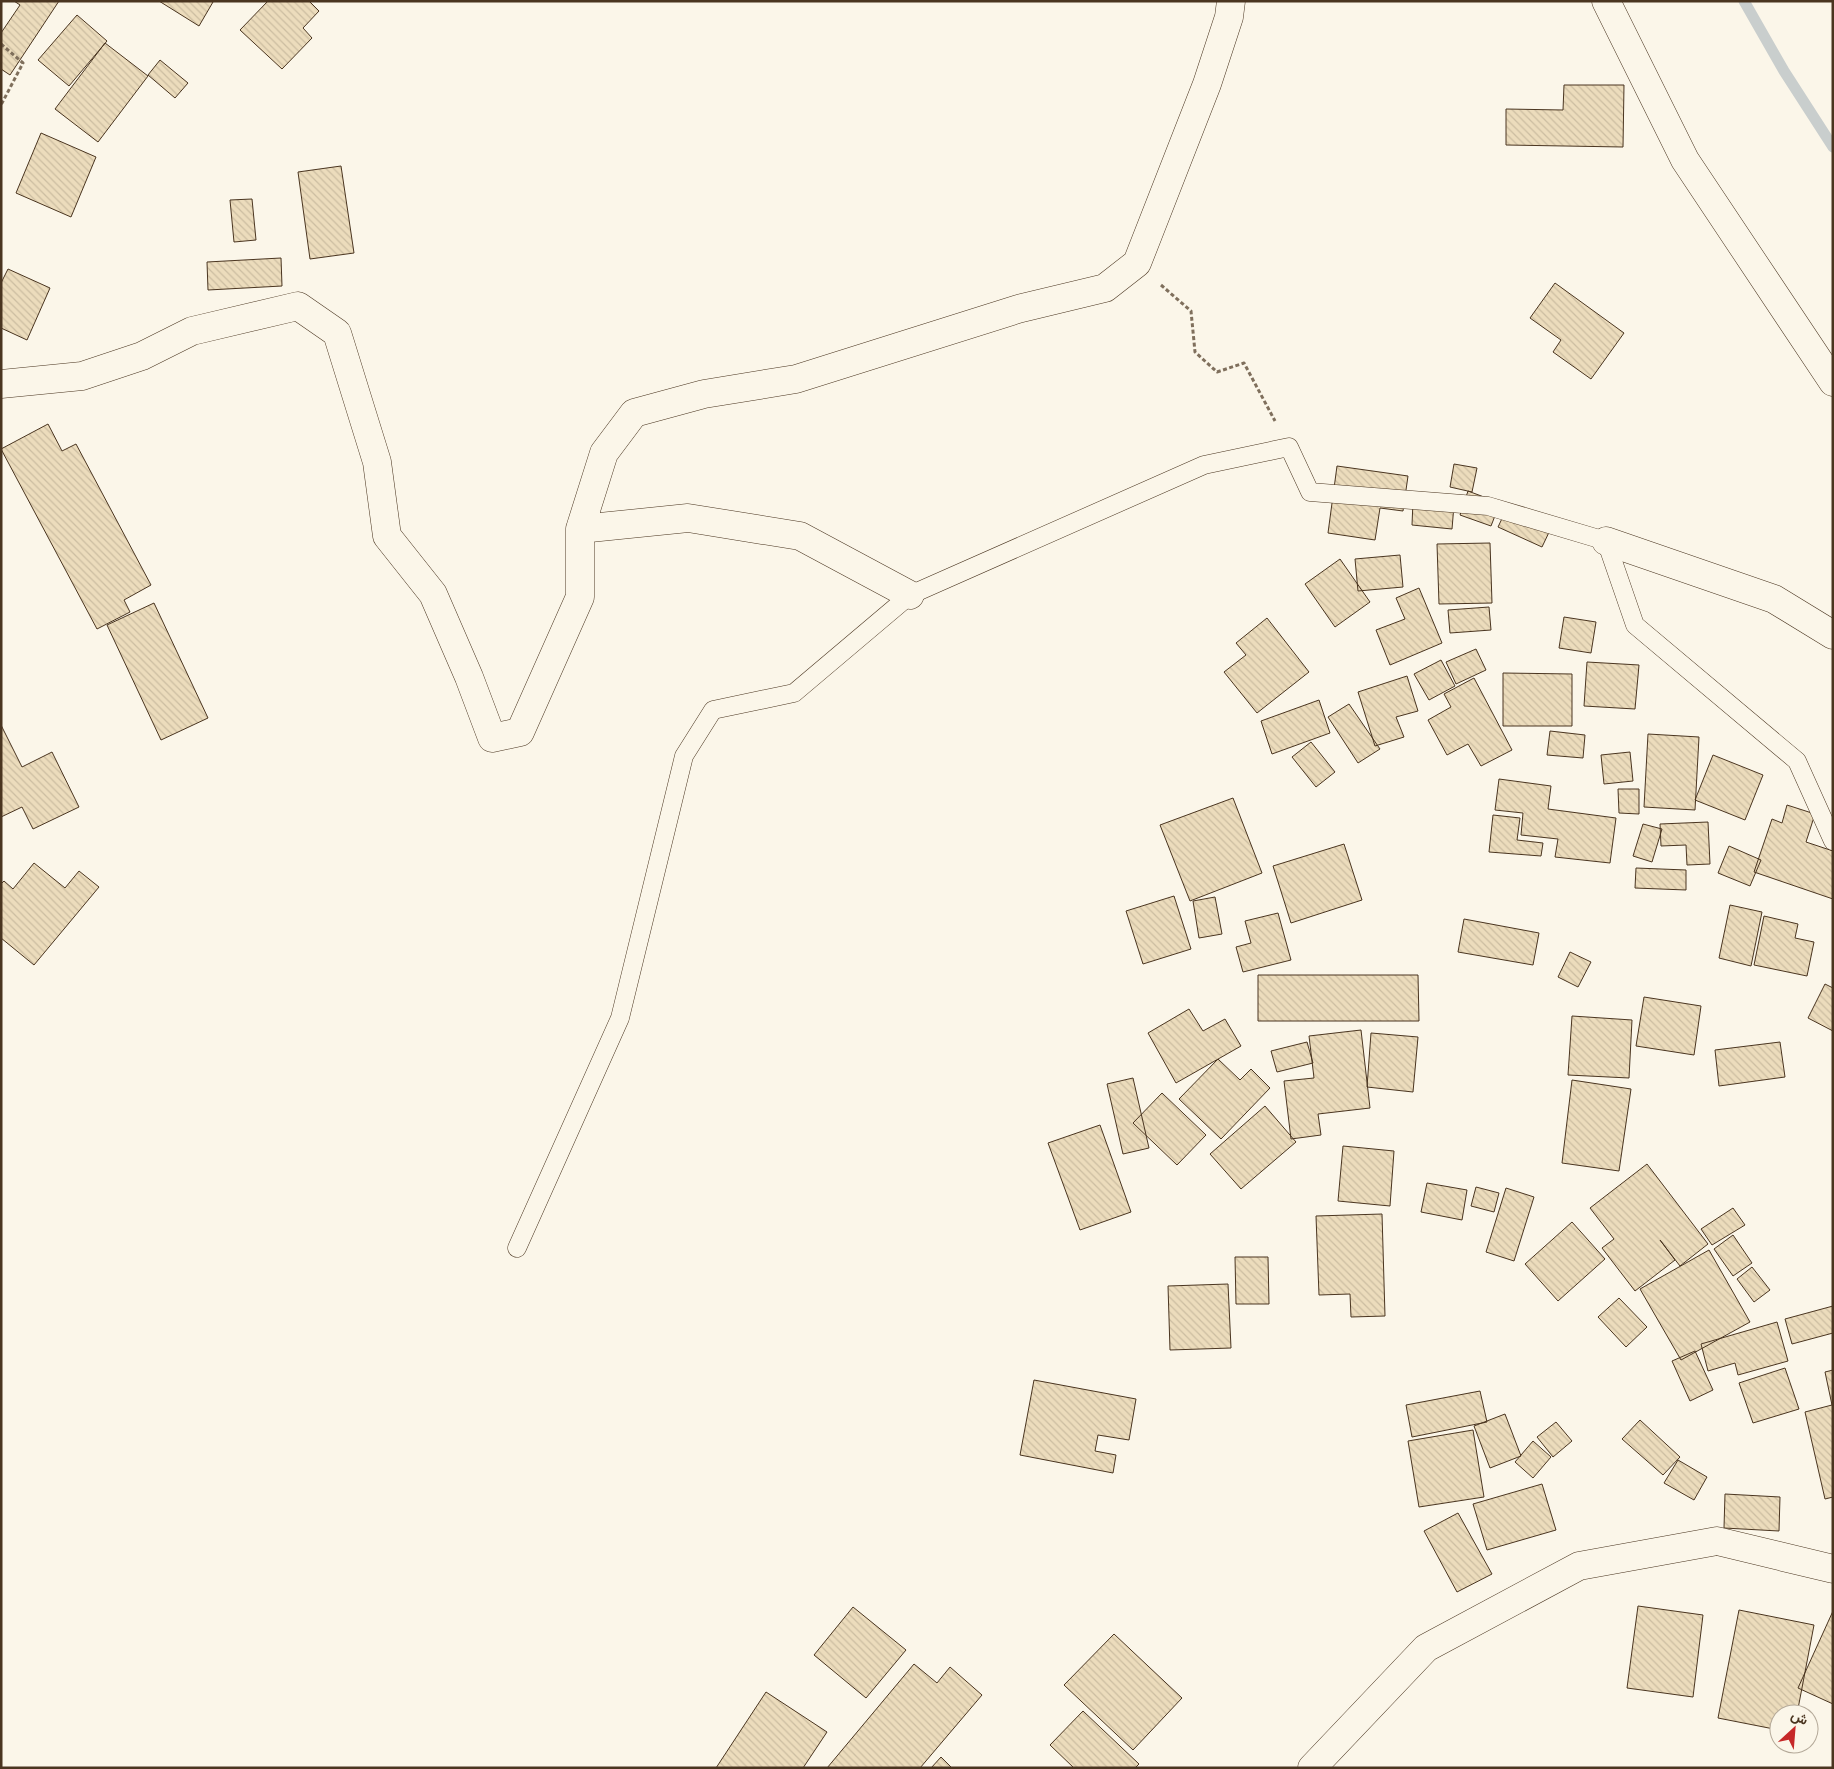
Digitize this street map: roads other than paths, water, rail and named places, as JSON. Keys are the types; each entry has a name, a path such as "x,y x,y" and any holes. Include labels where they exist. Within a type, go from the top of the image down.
{"street":[{"path":"1,384 82,376 142,356 192,331 298,306 337,333 376,462 387,536 433,594 470,677 492,738 520,732 580,597 580,529 604,452 634,413 704,394 796,379 999,315 1105,288 1136,263 1207,84 1228,18 1231,1"},
{"path":"1606,1 1684,160 1833,382"},
{"path":"580,529 688,518 800,536 910,595"},
{"path":"1606,541 1774,599 1833,636"},
{"path":"1312,1768 1426,1648 1579,1566 1717,1541 1833,1569"}],"lane":[{"path":"517,1248 620,1018 684,756 713,710 794,693 910,595 1204,465 1289,446 1310,492 1488,506 1606,541 1635,625 1796,761 1833,840"}],"waterway":[{"path":"1744,1 1784,71 1833,147"}]}
